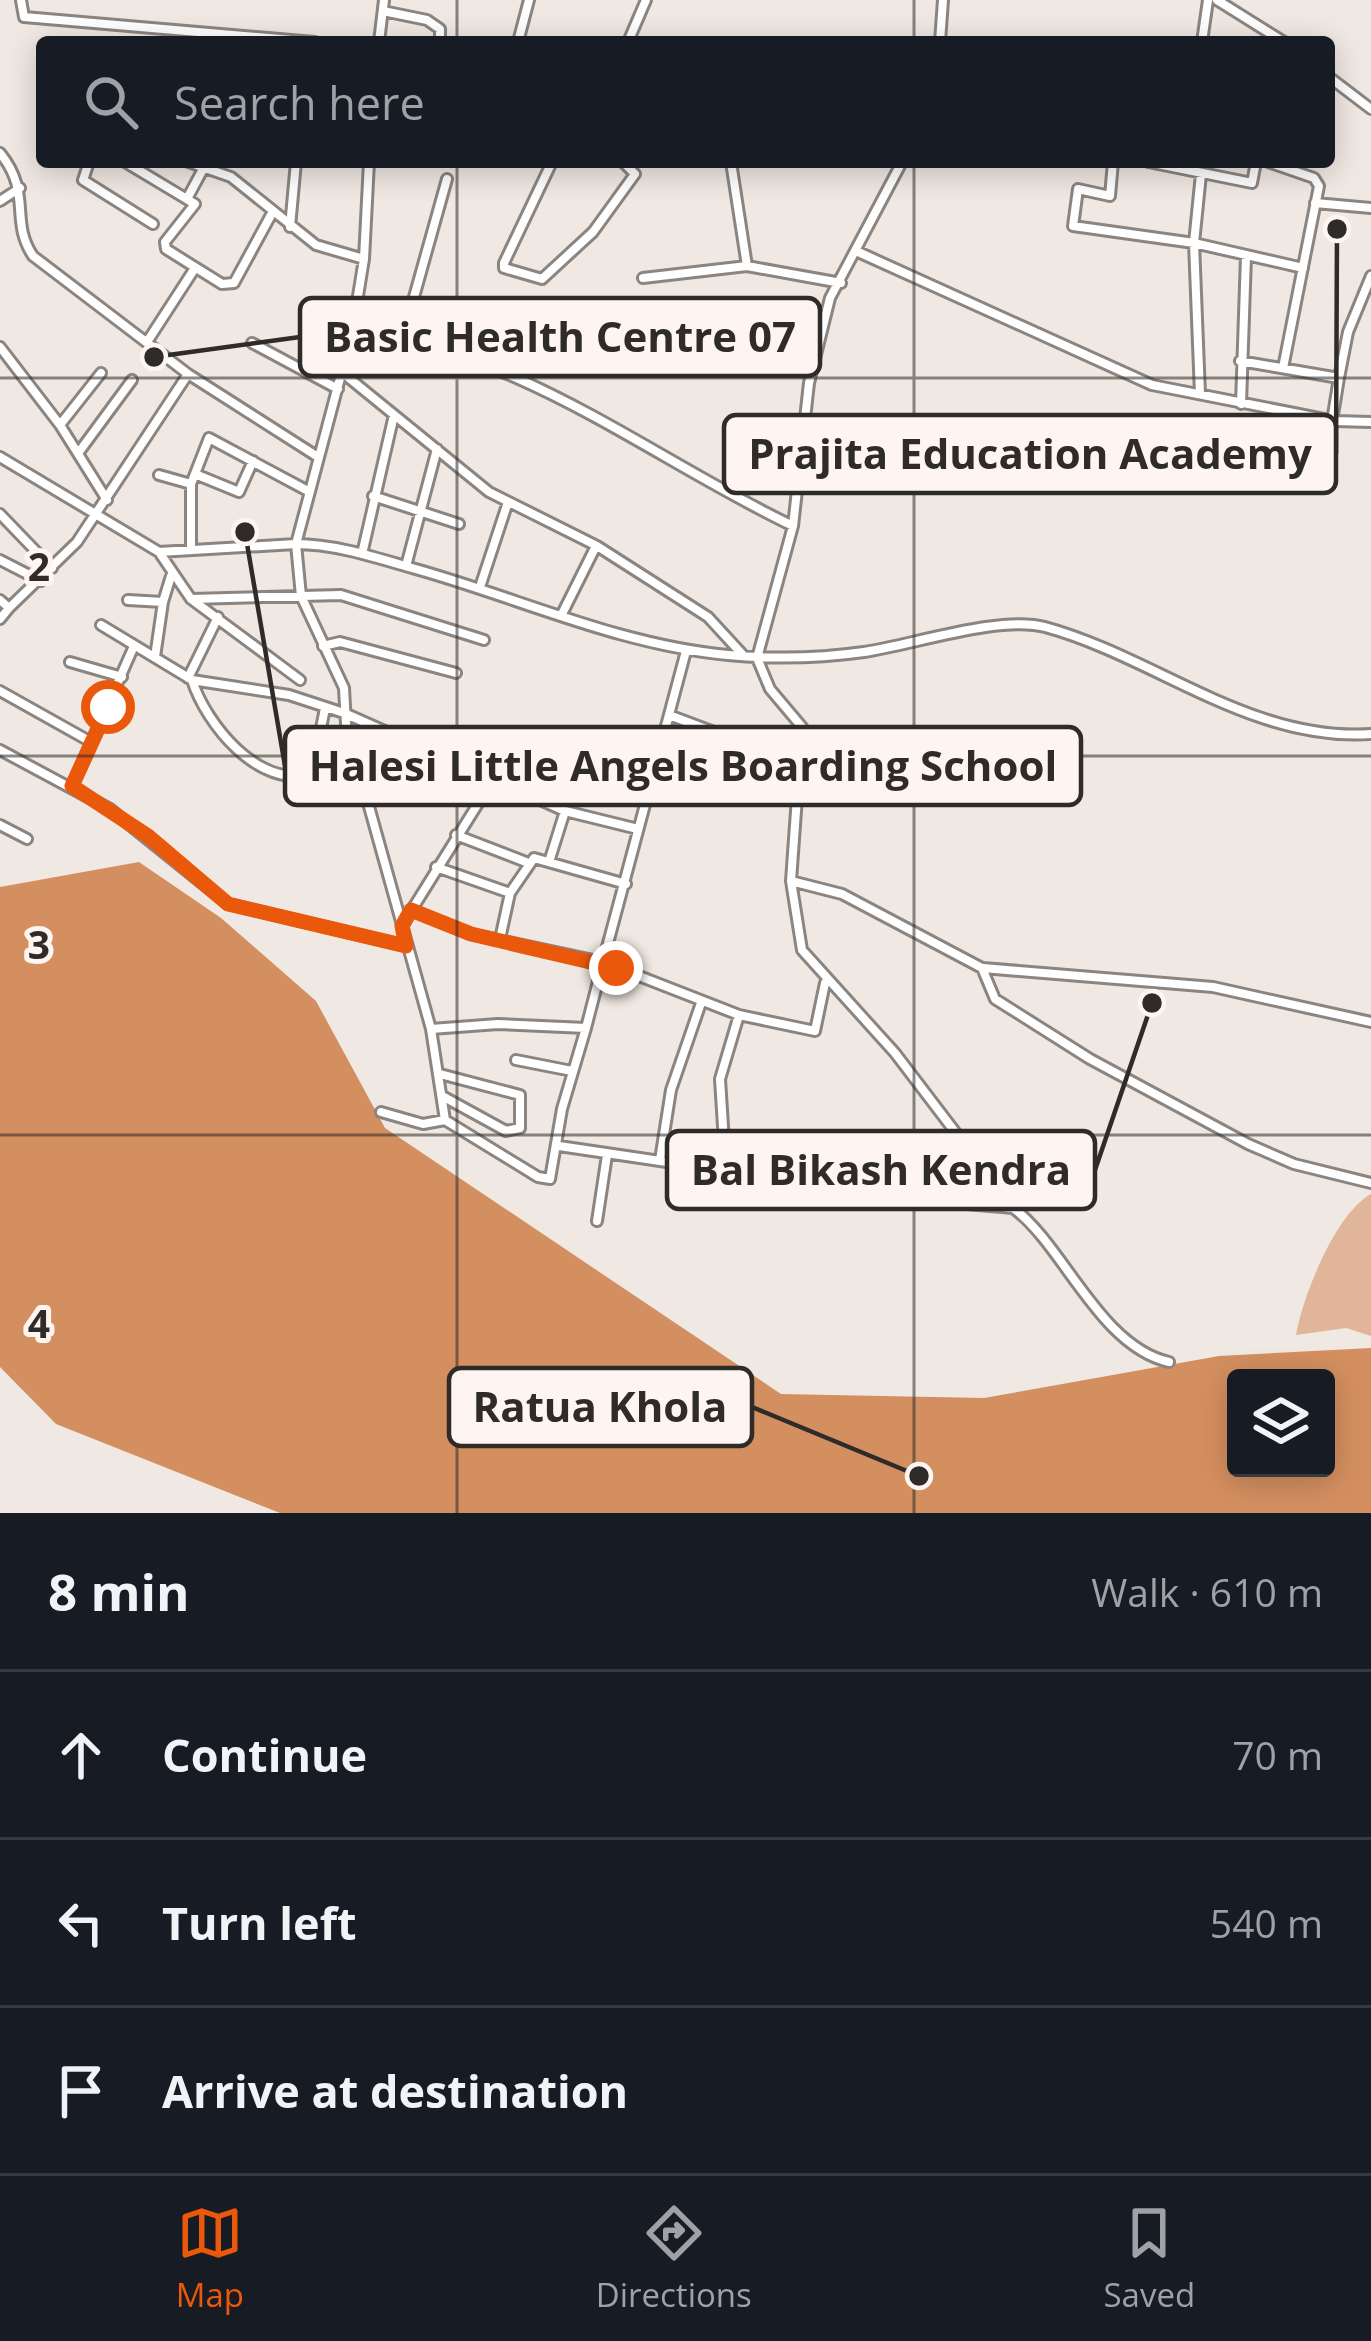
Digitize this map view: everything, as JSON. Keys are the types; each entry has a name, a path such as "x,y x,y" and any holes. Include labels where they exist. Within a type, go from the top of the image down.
{"street":[{"path":"21,0 24,17 171,36"},
{"path":"520,36 530,0"},
{"path":"631,36 646,0"},
{"path":"940,36 943,0"},
{"path":"1204,36 1213,0 1273,36"},
{"path":"380,36 383,6 427,20 440,29 440,36"},
{"path":"117,36 118,28"},
{"path":"1335,81 1371,109"},
{"path":"0,153 21,187 21,226 33,256 188,374 318,458"},
{"path":"87,168 83,180 153,224"},
{"path":"136,168 188,197 195,208 165,242 166,249 222,284 234,283 272,215"},
{"path":"197,168 231,177 272,215 316,245 364,260"},
{"path":"290,227 295,168"},
{"path":"369,168 364,260 352,333 296,544 302,596 344,688 344,713 366,782 392,902 431,1029 445,1096 445,1120"},
{"path":"548,168 504,263 504,268 542,279 593,232 635,174 629,168"},
{"path":"731,168 747,266"},
{"path":"899,168 830,298 809,383 793,526 757,658 770,689 802,727 791,881 795,931 825,982 895,1053 1094,1306 1148,1358 1169,1363"},
{"path":"1112,168 1110,196 1078,189 1072,226 1194,243 1303,268"},
{"path":"1185,168 1252,183 1255,168"},
{"path":"1283,168 1318,182 1283,368"},
{"path":"188,197 202,171"},
{"path":"1200,394 1194,243 1201,174"},
{"path":"402,340 447,179"},
{"path":"0,201 21,187"},
{"path":"1315,203 1371,208"},
{"path":"856,251 1088,360 1152,385 1335,422 1371,422"},
{"path":"1240,404 1246,256"},
{"path":"643,278 747,266 841,284"},
{"path":"146,343 195,268"},
{"path":"1335,422 1348,332 1371,276"},
{"path":"352,333 402,340 484,364 663,451 793,526"},
{"path":"252,343 338,389"},
{"path":"0,347 79,452 107,500"},
{"path":"1240,361 1339,378"},
{"path":"60,425 101,373"},
{"path":"0,619 41,580 97,514 188,374"},
{"path":"344,374 507,505 597,546 708,617 744,657"},
{"path":"79,452 132,380"},
{"path":"362,554 394,415"},
{"path":"1324,418 1335,422"},
{"path":"191,550 193,479 213,437 308,491"},
{"path":"406,566 437,449"},
{"path":"0,457 159,552 191,599 300,680"},
{"path":"159,476 193,479 238,492 253,461"},
{"path":"373,496 459,524"},
{"path":"480,587 507,505"},
{"path":"0,514 52,568"},
{"path":"159,552 296,544 362,554 480,587 590,628 686,651 744,657 859,653 1039,625 1245,714 1342,736 1371,734"},
{"path":"562,614 597,546"},
{"path":"0,560 41,580"},
{"path":"155,657 171,576"},
{"path":"191,599 302,596 367,600 484,640"},
{"path":"128,599 163,602"},
{"path":"0,600 9,608"},
{"path":"218,617 190,679 199,701 233,747 292,777 312,774 325,708"},
{"path":"101,625 190,679 270,691 344,713 565,811 638,830"},
{"path":"323,646 340,642 456,674"},
{"path":"72,786 134,646"},
{"path":"381,1112 423,1124 445,1120 538,1177 550,1179 572,1070 686,651"},
{"path":"70,662 122,677"},
{"path":"0,691 91,742"},
{"path":"669,715 802,765"},
{"path":"0,750 72,786 148,836 228,904 406,946"},
{"path":"402,926 494,778"},
{"path":"549,862 565,811"},
{"path":"0,825 27,838"},
{"path":"457,835 526,862 549,862 626,884"},
{"path":"500,939 510,893 526,862"},
{"path":"436,867 510,893"},
{"path":"791,881 842,894 982,968 1213,987 1371,1022"},
{"path":"411,910 471,934 603,962 740,1015 815,1031 825,982"},
{"path":"982,968 995,999 1090,1059 1294,1165 1371,1184"},
{"path":"660,1160 671,1090 701,1003"},
{"path":"731,1163 722,1147 720,1079 740,1015"},
{"path":"431,1029 498,1024 586,1028"},
{"path":"516,1060 572,1070"},
{"path":"440,1074 520,1095 520,1128 506,1131 445,1096"},
{"path":"559,1146 608,1155 731,1163 901,1197 1013,1208"},
{"path":"597,1221 608,1155"}],"shaded area":[{"path":"139,862 221,918 316,1001 385,1128 781,1394 984,1398 1219,1356 1371,1348 1371,1513 280,1513 56,1424 0,1367 0,887"},
{"path":"1371,1194 1371,1336 1346,1328 1296,1335 1314,1278 1334,1236"}],"place":[{"name":"Prajita Education Academy","path":"1337,229"},
{"name":"Basic Health Centre 07","path":"154,357"},
{"name":"Halesi Little Angels Boarding School","path":"245,532"},
{"name":"Bal Bikash Kendra","path":"1152,1003"},
{"name":"Ratua Khola","path":"919,1476"}],"route":[{"path":"108,707 72,786 148,836 228,904 406,946 402,926 411,910 471,934 616,968"}]}
